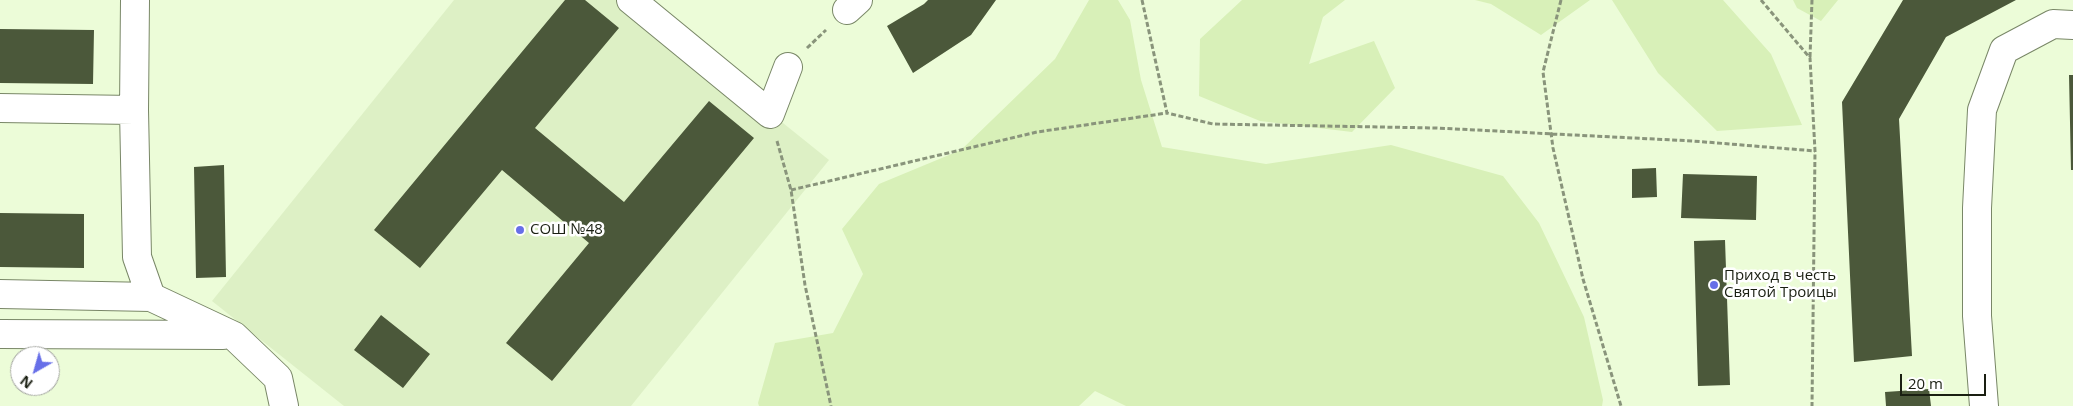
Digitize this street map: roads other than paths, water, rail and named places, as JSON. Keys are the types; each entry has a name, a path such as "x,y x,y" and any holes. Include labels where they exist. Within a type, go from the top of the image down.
{"lane":[{"path":"135,0 134,110 137,257 151,297"},
{"path":"631,0 770,114 788,67"},
{"path":"1984,406 1977,307 1977,208 1982,110 2004,50 2053,24 2073,25"},
{"path":"0,108 134,110"},
{"path":"0,294 151,297 234,336 278,378 284,406"},
{"path":"0,334 234,336"}],"place":[{"name":"СОШ №48","path":"520,230"},
{"name":"Приход в честь Святой Троицы","path":"1714,285"}]}
